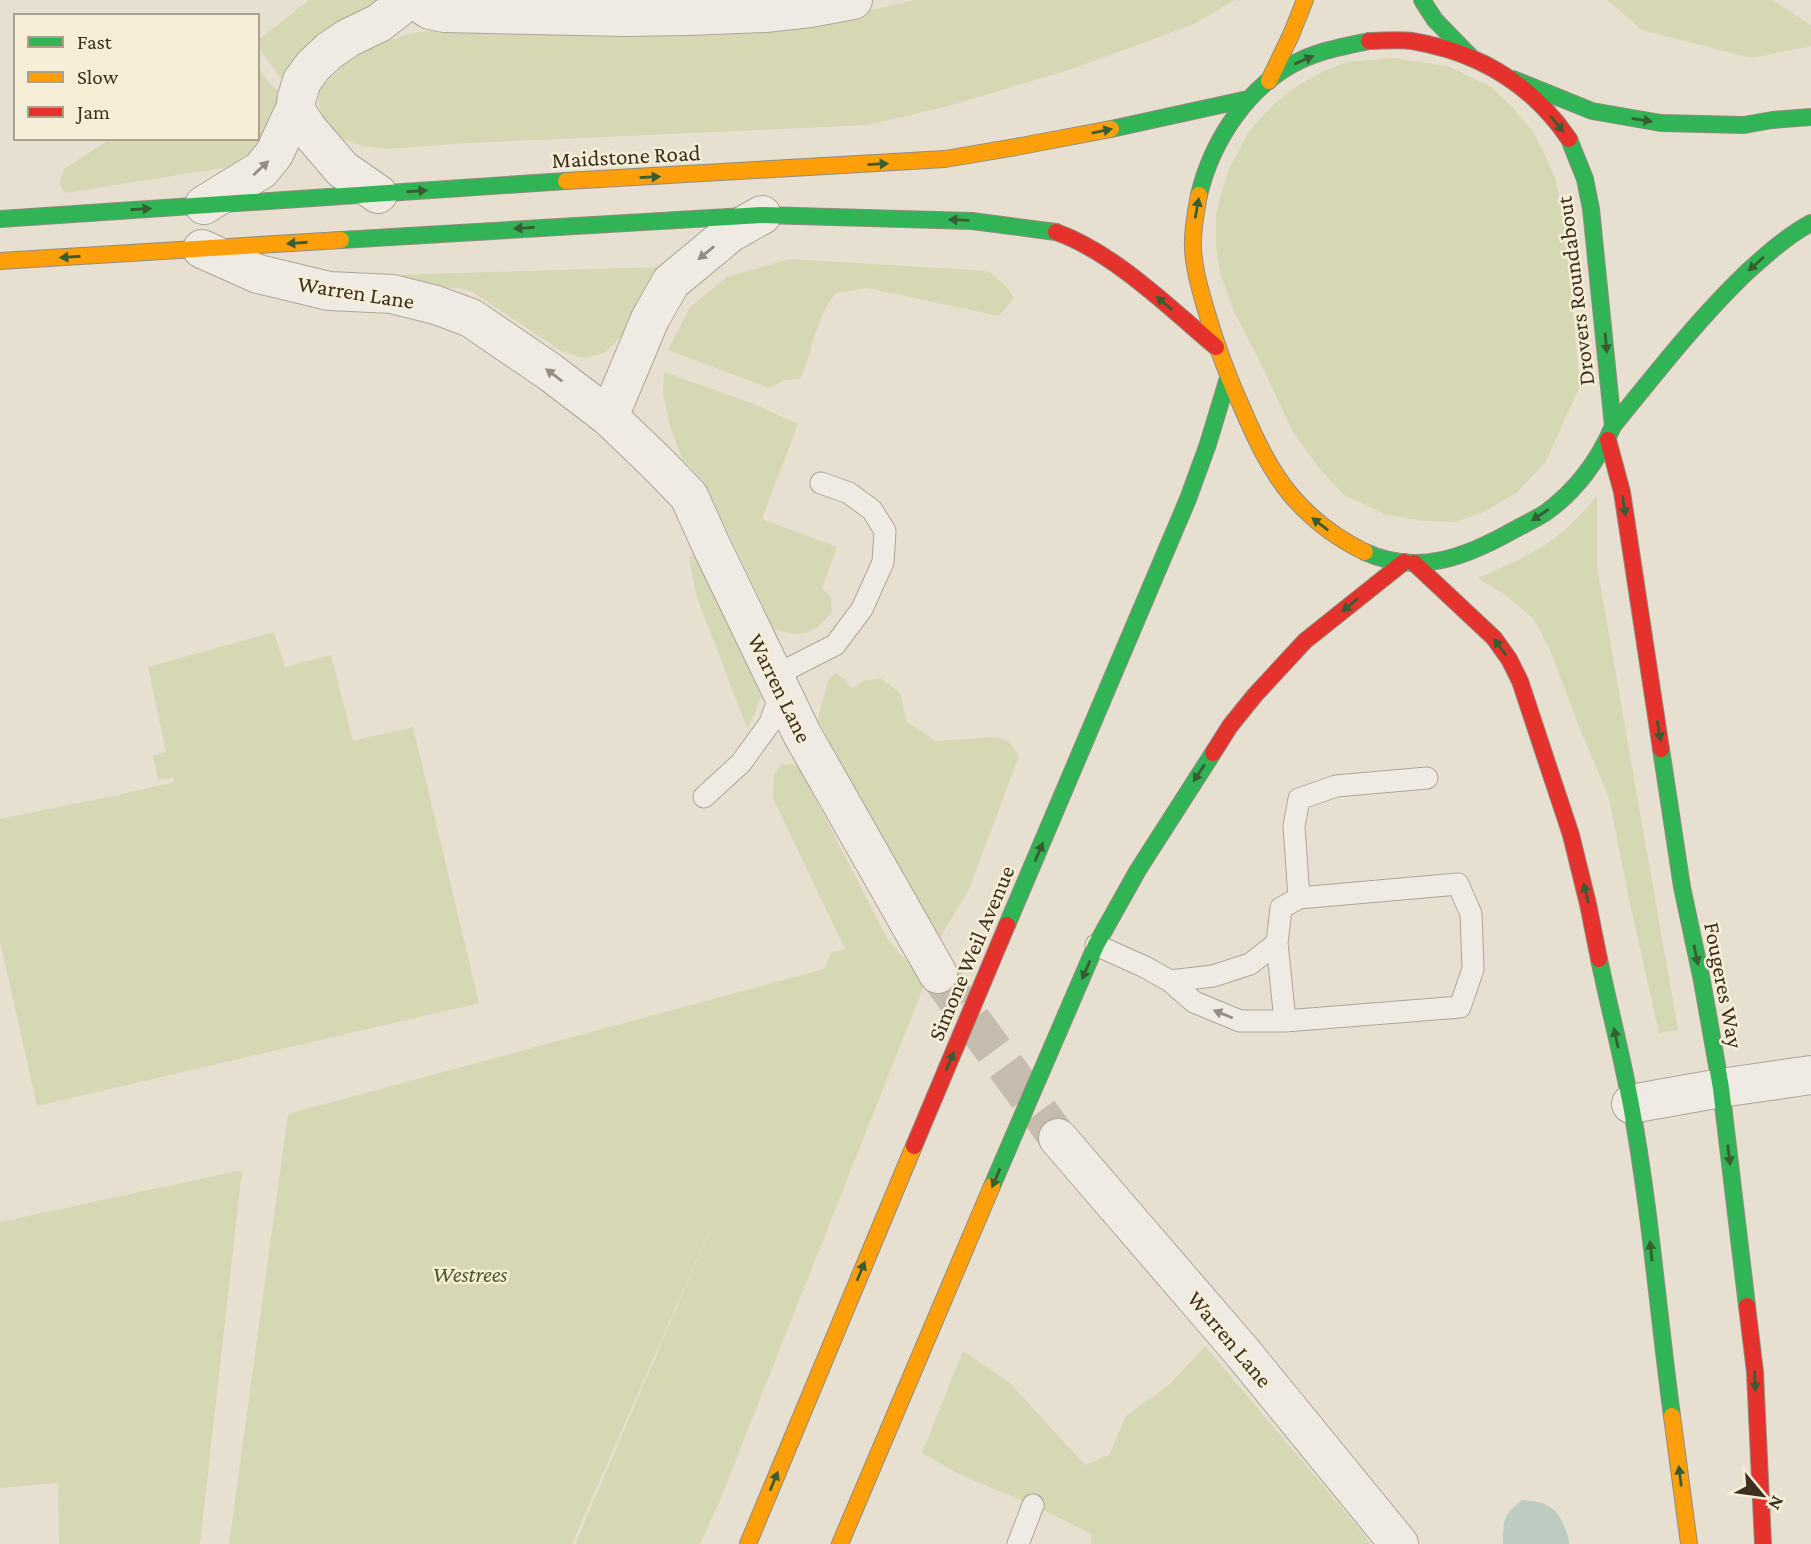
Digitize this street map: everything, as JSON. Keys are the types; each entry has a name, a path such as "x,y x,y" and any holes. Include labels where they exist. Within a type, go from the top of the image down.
{"main road":[{"path":"1269,81 1292,35 1305,0"},
{"path":"1422,0 1435,20 1470,56"},
{"name":"Drovers Roundabout","path":"1369,41 1411,41 1470,56 1489,65 1508,77 1543,107 1571,142 1585,179 1591,209 1611,433 1579,483 1545,512 1486,547 1446,560 1409,562 1383,559 1339,539 1306,513 1289,494 1272,469 1228,378 1216,347 1196,276 1194,225 1206,172 1217,146 1248,99 1269,81 1297,62 1329,50 1369,41"},
{"path":"1508,77 1591,111 1661,123 1744,125 1811,117"},
{"name":"Maidstone Road","path":"0,219 945,159 1113,129 1248,99"},
{"path":"0,261 762,215 972,221 1053,231 1076,239 1133,277 1216,347"},
{"path":"1611,433 1686,337 1729,289 1774,248 1811,223"},
{"name":"Simone Weil Avenue","path":"748,1544 1188,499 1228,378"},
{"name":"Fougeres Way","path":"1611,433 1682,887 1721,1088 1755,1372 1763,1544"},
{"path":"840,1544 1096,946 1138,870 1200,772 1255,695 1305,641 1409,562 1494,638 1509,659 1520,681 1572,835 1631,1104 1647,1208 1659,1321 1689,1544"}],"street":[{"path":"204,205 261,170 274,154 295,109 302,80 313,66 348,37 379,23 397,9 403,0"},
{"path":"415,0 430,10 445,13 625,17 763,13 853,0"},
{"path":"295,109 307,128 342,169 377,194"},
{"path":"608,417 650,320 671,282 730,233 762,215"},
{"name":"Warren Lane","path":"202,249 258,274 329,291 393,294 436,305 471,318 530,358 608,417 690,496 710,545 802,734 938,974"},
{"path":"1631,1104 1811,1075"},
{"name":"Warren Lane","path":"1058,1138 1243,1353 1399,1544"}],"lane":[{"path":"704,797 741,762 770,723 777,684 835,645 862,609 883,562 885,531 872,509 849,493 821,483"},
{"path":"1299,898 1294,827 1299,799 1336,786 1427,778"},
{"path":"1096,946 1170,981 1195,1002 1240,1021 1285,1021 1460,1007 1473,969 1471,914 1458,884 1299,898 1281,908 1277,943 1285,1021"},
{"path":"1170,981 1213,976 1250,964 1277,943"},
{"path":"1018,1544 1033,1505"}],"green space":[{"path":"309,0 382,0 301,50 284,82 259,49 259,39"},
{"path":"914,0 1235,0 1194,24 1069,70 948,106 868,125 386,149 362,146 338,137 327,125 318,99 321,88 345,64 376,45 411,33 443,29 694,35 830,20"},
{"path":"1607,0 1772,0 1811,25 1811,46 1751,58 1642,30"},
{"path":"1394,58 1447,66 1490,86 1513,108 1533,132 1547,159 1556,181 1564,222 1580,386 1545,463 1516,493 1486,511 1456,522 1424,521 1387,515 1344,495 1319,468 1293,432 1233,310 1220,273 1216,246 1216,213 1228,171 1249,131 1273,105 1297,86 1347,62"},
{"path":"259,69 280,92 275,123 241,165 65,193 60,181 64,169 109,140 259,140"},
{"path":"790,259 988,271 1006,286 1014,298 999,316 867,288 836,293 823,314 800,379 785,380 769,388 668,350 690,307 727,277"},
{"path":"661,267 630,328 604,353 585,358 563,352 476,294 464,289 328,277"},
{"path":"664,372 754,404 798,424 762,519 837,547 822,588 831,597 832,612 813,630 800,634 774,629 704,481 682,458 670,427 663,393"},
{"path":"1597,496 1597,566 1678,1030 1659,1033 1609,798 1550,650 1533,618 1478,578 1517,561 1544,545 1571,524"},
{"path":"698,554 761,696 747,728 696,595 689,557"},
{"path":"274,632 285,667 331,655 353,741 413,727 479,1003 37,1106 0,941 0,819 174,782 173,777 158,780 153,756 166,752 148,667"},
{"path":"836,673 852,689 863,681 881,678 900,693 907,722 936,741 995,737 1009,741 1019,756 968,891 938,941 903,886 818,719 828,680"},
{"name":"Westrees","path":"792,764 799,767 887,938 925,983 720,1500 700,1544 575,1544 735,1172 572,1544 229,1544 288,1114 824,969 831,953 845,949 773,798 774,775 781,765"},
{"path":"242,1170 200,1544 59,1544 58,1483 0,1488 0,1222"},
{"path":"1205,1346 1370,1544 1092,1544 1092,1534 1033,1505 961,1475 922,1453 963,1351 1010,1383 1085,1465 1109,1455 1126,1416 1170,1384"}],"shaded area":[{"path":"1522,1500 1537,1502 1554,1510 1562,1520 1569,1544 1503,1544 1505,1519"}],"tunnel":[{"path":"938,974 1058,1138"}],"traffic: fast":[{"path":"1422,0 1435,20 1470,56"},
{"path":"1199,195 1205,174 1223,134 1235,116 1265,83 1301,60 1369,41"},
{"path":"1513,79 1592,111 1661,123 1744,125 1811,117"},
{"path":"1111,129 1248,99"},
{"path":"1365,552 1384,559 1422,563 1477,549 1537,518 1556,505 1585,474 1607,439 1613,426 1591,209 1585,179 1569,139"},
{"path":"0,219 566,181"},
{"path":"341,240 762,215 972,221 1056,232"},
{"path":"1613,426 1711,308 1747,272 1811,223"},
{"path":"1007,925 1188,499 1228,378"},
{"path":"1661,749 1682,887 1721,1088 1747,1306"},
{"path":"992,1186 1096,945 1138,870 1213,753"},
{"path":"1599,959 1638,1143 1672,1416"}],"traffic: slow":[{"path":"1269,81 1305,0"},
{"path":"566,181 945,159 1111,129"},
{"path":"1199,195 1193,241 1198,279 1223,361 1253,432 1276,474 1306,512 1344,541 1365,552"},
{"path":"0,261 341,240"},
{"path":"748,1544 914,1146"},
{"path":"840,1544 992,1186"},
{"path":"1672,1416 1689,1544"}],"traffic: jam":[{"path":"1369,41 1412,41 1436,46 1481,62 1520,86 1554,119 1569,139"},
{"path":"1056,232 1099,253 1120,267 1216,347"},
{"path":"1608,440 1622,492 1661,749"},
{"path":"1213,753 1255,695 1305,641 1404,562"},
{"path":"1414,563 1494,638 1520,681 1571,835 1599,959"},
{"path":"914,1146 1007,925"},
{"path":"1747,1306 1755,1372 1763,1544"}]}
